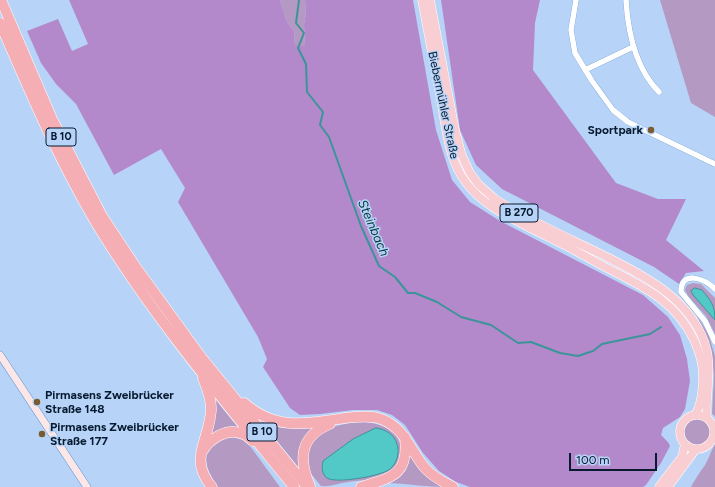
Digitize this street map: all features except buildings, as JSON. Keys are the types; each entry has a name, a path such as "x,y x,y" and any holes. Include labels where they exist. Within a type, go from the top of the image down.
{"highway":[{"name":"B 10","path":"1,0 52,119 102,216 148,284 223,385 302,484"},
{"name":"B 10","path":"0,23 44,124 76,188 118,257 198,368 265,450 302,484"},
{"path":"198,368 206,384 211,409 200,463 204,477 212,487"},
{"path":"223,385 253,411 278,422 300,424 360,417 380,419 394,426 405,437 426,469 444,483 453,487"},
{"path":"302,484 304,471 304,448 310,437 317,430 343,419"},
{"path":"201,454 204,448 212,440 220,435 234,432 242,434 265,450"},
{"path":"361,487 391,477 402,466 405,458 405,437"}],"main road":[{"name":"Biebermühler Straße","path":"422,0 450,150 462,178 475,194 498,211 646,288 670,306 681,318 696,344 703,370 700,406 695,415"},
{"name":"B 270","path":"430,0 455,130 462,156 470,173 485,190 503,204 641,275 668,293 682,306 698,328 707,353 709,382 707,418"},
{"path":"695,415 707,418 714,425 714,437 707,446 702,449 689,447 681,438 681,427 685,421 695,415"},
{"path":"659,487 682,457 685,444"},
{"path":"668,487 696,449"}],"street":[{"path":"576,0 572,23 572,37 576,53 585,70 606,102 621,117 715,164"},
{"path":"626,0 628,25 633,46 644,73 659,92"},
{"path":"585,70 633,46"},
{"path":"715,290 704,280 694,278 686,281 681,288 681,292 706,321 715,342"},
{"path":"0,355 87,487"}],"shaded area":[{"path":"69,0 280,0 287,22 294,31 295,46 305,46 305,0 413,0 436,130 452,180 470,202 500,221 643,295 668,317 680,335 687,359 690,381 685,409 680,417 663,428 661,435 670,446 661,463 646,485 643,487 470,487 456,482 439,471 423,453 405,425 392,415 377,410 353,410 300,415 290,408 263,367 267,359 258,337 178,202 185,188 161,149 114,175 76,104 56,84 41,63 27,31 58,19 72,51 88,44"},
{"path":"280,0 305,0 305,46 295,46 294,31 287,22"},
{"path":"441,0 540,0 535,23 533,70 616,183 658,199 686,199 666,240 704,271 686,273 679,284 654,267 502,189 476,165 460,130"},
{"path":"660,0 715,0 715,117 691,103"},
{"path":"693,283 701,284 715,298 715,334 706,316 689,297 685,290 687,285"},
{"path":"695,288 702,290 710,300 714,311 715,320 693,295 691,291"},
{"path":"697,316 708,333 715,356 715,416 712,414 714,375 711,351"},
{"path":"215,399 240,430 207,439"},
{"path":"697,419 707,422 710,432 707,442 697,445 687,442 684,432 687,422"},
{"path":"260,420 280,427 298,428 318,426 303,440 301,444 299,449 300,469"},
{"path":"360,421 382,426 395,434 399,439 400,446 398,464 390,472 378,478 321,486 308,470 306,461 313,439 331,427"},
{"path":"376,428 389,433 396,440 398,450 397,457 390,469 369,477 348,480 332,480 325,476 322,470 323,461 353,439"},
{"path":"229,436 243,440 250,446 280,487 218,487 209,472 206,454 212,444"},
{"path":"715,444 715,487 691,487 705,465"},
{"path":"410,448 447,487 389,483 407,464 409,460"}],"waterway":[{"name":"Steinbach","path":"299,0 296,23 304,33 298,48 306,64 307,92 323,112 320,125 329,137 361,226 379,266 395,277 408,293 415,293 437,302 461,317 491,325 518,343 531,342 560,353 578,356 593,351 602,344 650,334 661,327"}],"place":[{"name":"Sportpark","path":"651,130"},
{"name":"Pirmasens Zweibrücker Straße 148","path":"37,402"},
{"name":"Pirmasens Zweibrücker Straße 177","path":"42,434"}]}
